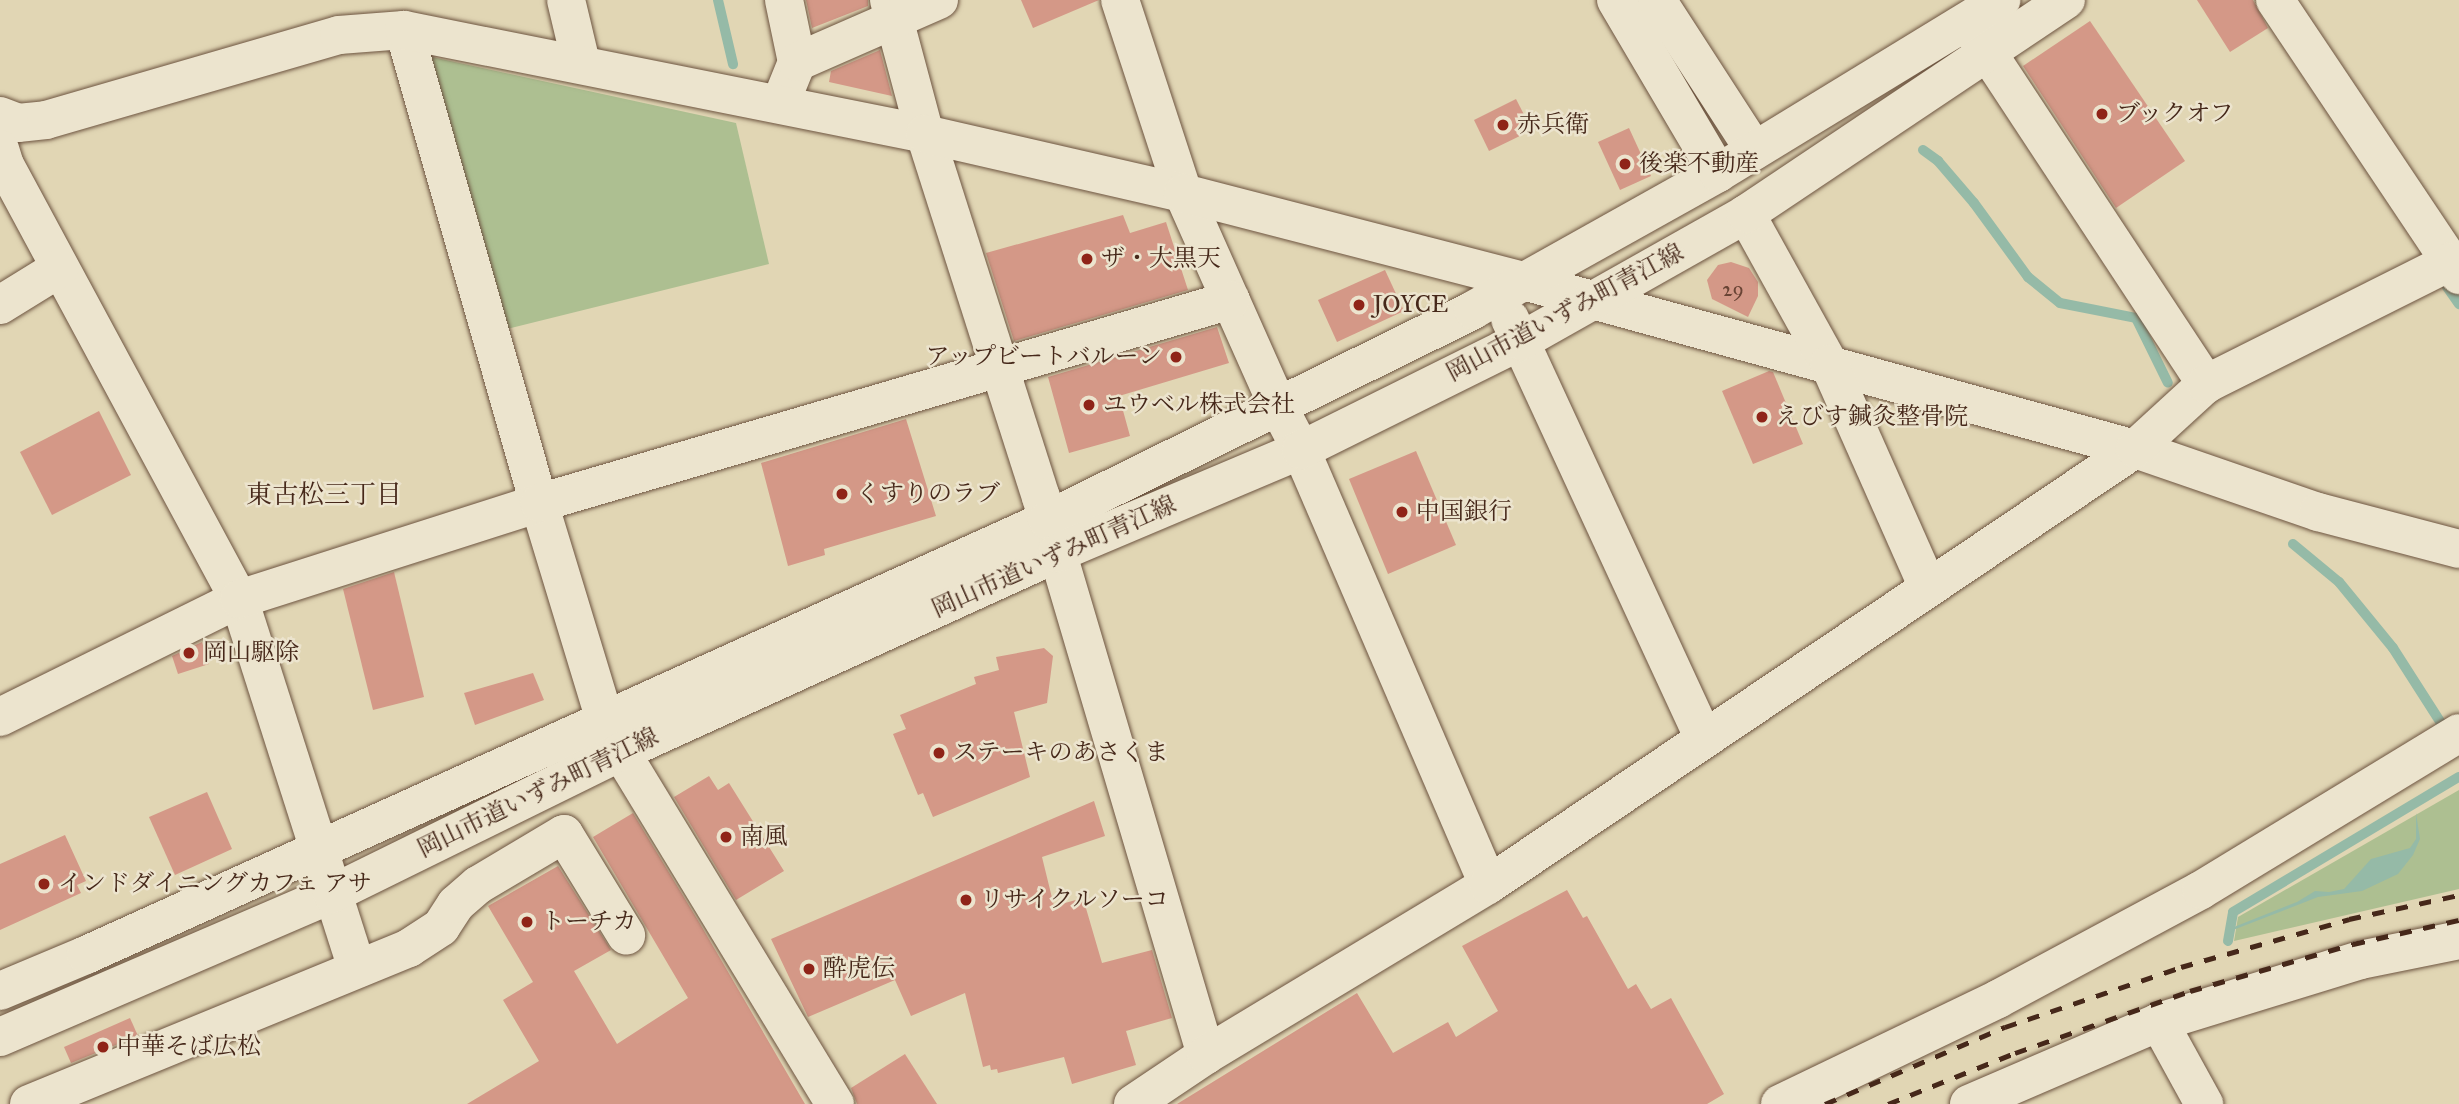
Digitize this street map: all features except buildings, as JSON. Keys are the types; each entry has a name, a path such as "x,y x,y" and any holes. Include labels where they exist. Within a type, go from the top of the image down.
{"street":[{"path":"566,0 580,63"},
{"path":"780,104 797,62 783,0"},
{"path":"797,62 892,10 939,0"},
{"path":"1120,0 1183,193 1278,406 1301,450 1488,885"},
{"path":"1616,0 1718,173"},
{"path":"1657,0 1754,150"},
{"name":"岡山市道いずみ町青江線","path":"0,1037 332,894 613,736 1052,537 1301,450 1521,341 1746,214 2001,0"},
{"name":"岡山市道いずみ町青江線","path":"1052,537 1278,406 1513,290 1971,25 2066,0"},
{"path":"1133,1104 1206,1055 1488,885 1703,737 2135,449 2206,384 2455,269 2275,0"},
{"path":"892,10 925,134 1001,369 1206,1055"},
{"path":"1971,25 2206,384"},
{"path":"404,30 539,503 613,736 835,1104"},
{"path":"0,116 18,123 46,120 340,36 404,30 925,134 1183,193 1513,290 1591,301 2135,449 2318,512 2459,549"},
{"path":"0,149 5,165 239,600 357,969"},
{"path":"1746,214 1829,364 1928,587"},
{"path":"0,305 60,268"},
{"path":"1513,290 1521,341 1703,737"},
{"path":"0,717 239,600 539,503 1231,300"},
{"path":"0,991 317,849 613,736"},
{"path":"1780,1104 1998,999 2201,890 2445,741"},
{"path":"29,1104 420,941 441,927 456,904 478,885 565,834 626,935"},
{"path":"1969,1104 2159,1022 2360,960 2459,940"},
{"path":"2159,1022 2204,1104"}],"shaded area":[{"path":"432,57 736,123 769,264 503,330 425,64"},
{"path":"2459,790 2459,889 2234,941 2238,917"},
{"path":"2416,813 2420,839 2413,855 2398,874 2362,891 2318,897 2233,930 2234,927 2297,902 2315,891 2344,889 2371,859 2410,848 2416,839"}],"waterway":[{"path":"718,0 733,64"},
{"path":"1923,150 1938,161 1974,203 2028,277 2060,303 2136,318 2168,383"},
{"path":"2447,287 2459,304"},
{"path":"2293,544 2339,582 2393,648 2446,731"},
{"path":"2228,941 2233,912 2459,777"}],"railway":[{"path":"1825,1104 2005,1027 2181,967 2349,919 2459,895"},
{"path":"1888,1104 2015,1053 2190,991 2353,944 2459,920"}],"place":[{"name":"ブックオフ","path":"2102,114"},
{"name":"赤兵衛","path":"1503,125"},
{"name":"後楽不動産","path":"1625,164"},
{"name":"ザ・大黒天","path":"1087,259"},
{"name":"JOYCE","path":"1359,305"},
{"name":"アップビートバルーン","path":"1176,357"},
{"name":"ユウベル株式会社","path":"1089,405"},
{"name":"えびす鍼灸整骨院","path":"1762,417"},
{"name":"くすりのラブ","path":"842,494"},
{"name":"中国銀行","path":"1402,512"},
{"name":"岡山駆除","path":"189,653"},
{"name":"ステーキのあさくま","path":"939,753"},
{"name":"南風","path":"726,837"},
{"name":"インドダイニングカフェ アサ","path":"44,884"},
{"name":"リサイクルソーコ","path":"966,900"},
{"name":"トーチカ","path":"527,922"},
{"name":"酔虎伝","path":"809,969"},
{"name":"中華そば広松","path":"103,1047"}],"district":[{"name":"東古松三丁目","path":"324,495"}]}
